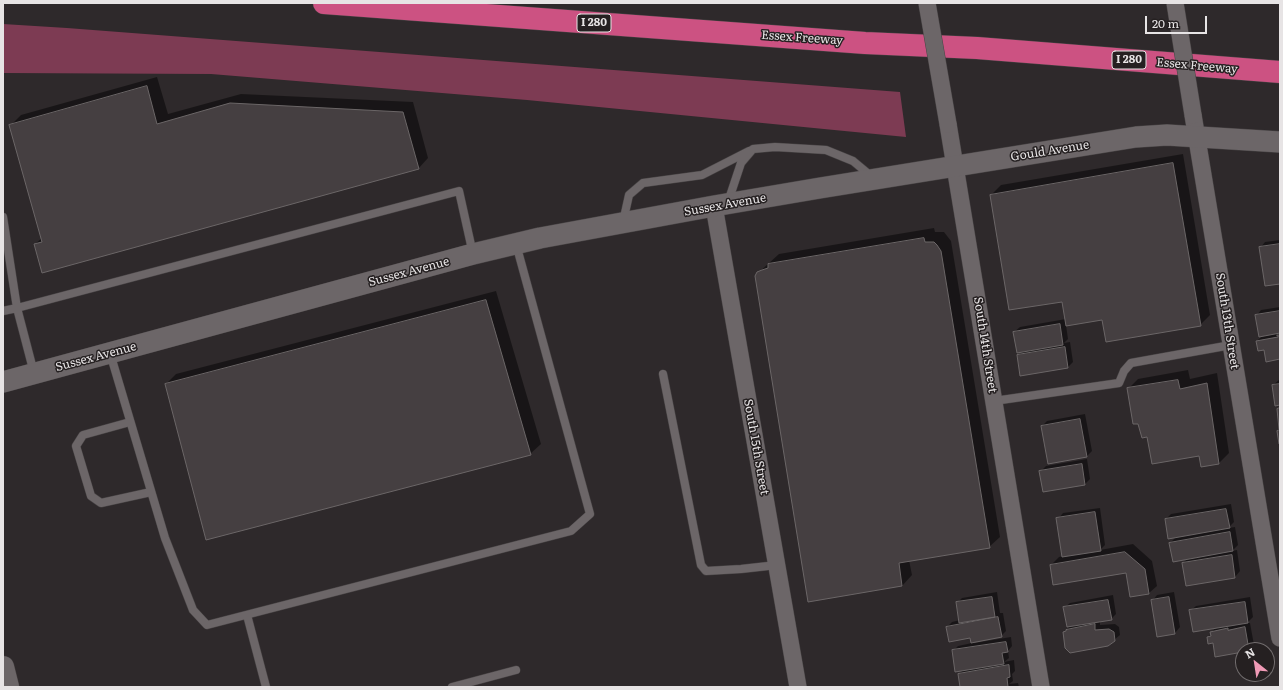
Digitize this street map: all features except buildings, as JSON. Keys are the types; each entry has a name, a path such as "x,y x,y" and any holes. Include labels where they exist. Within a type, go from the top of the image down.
{"highway":[{"name":"Essex Freeway","path":"324,3 865,43 977,48 1280,72"}],"main road":[{"path":"3,667 8,687"}],"street":[{"name":"South 14th Street","path":"927,3 1041,687"},
{"name":"South 13th Street","path":"1175,3 1280,638"},
{"name":"Gould Avenue","path":"820,188 1136,137 1167,135 1197,136 1280,142"},
{"name":"Sussex Avenue","path":"3,382 516,243 820,188"},
{"name":"South 15th Street","path":"721,205 777,565 798,687"}],"lane":[{"path":"623,223 629,195 643,183 702,175 753,149 775,147 826,150 853,161 875,179"},
{"path":"721,205 741,163 753,149"},
{"path":"3,311 459,191 473,254"},
{"path":"3,217 17,308 34,374"},
{"path":"110,353 165,538 193,610 207,625 571,531 590,514 516,243"},
{"path":"994,401 1119,383 1124,371 1131,363 1231,345"},
{"path":"663,374 701,566 706,571 777,565"},
{"path":"130,422 83,435 76,446 91,496 101,503 151,492"},
{"path":"247,615 266,687"},
{"path":"452,687 516,670"}],"shaded area":[{"path":"3,24 900,92 906,137 527,100 211,74 3,73"}]}
